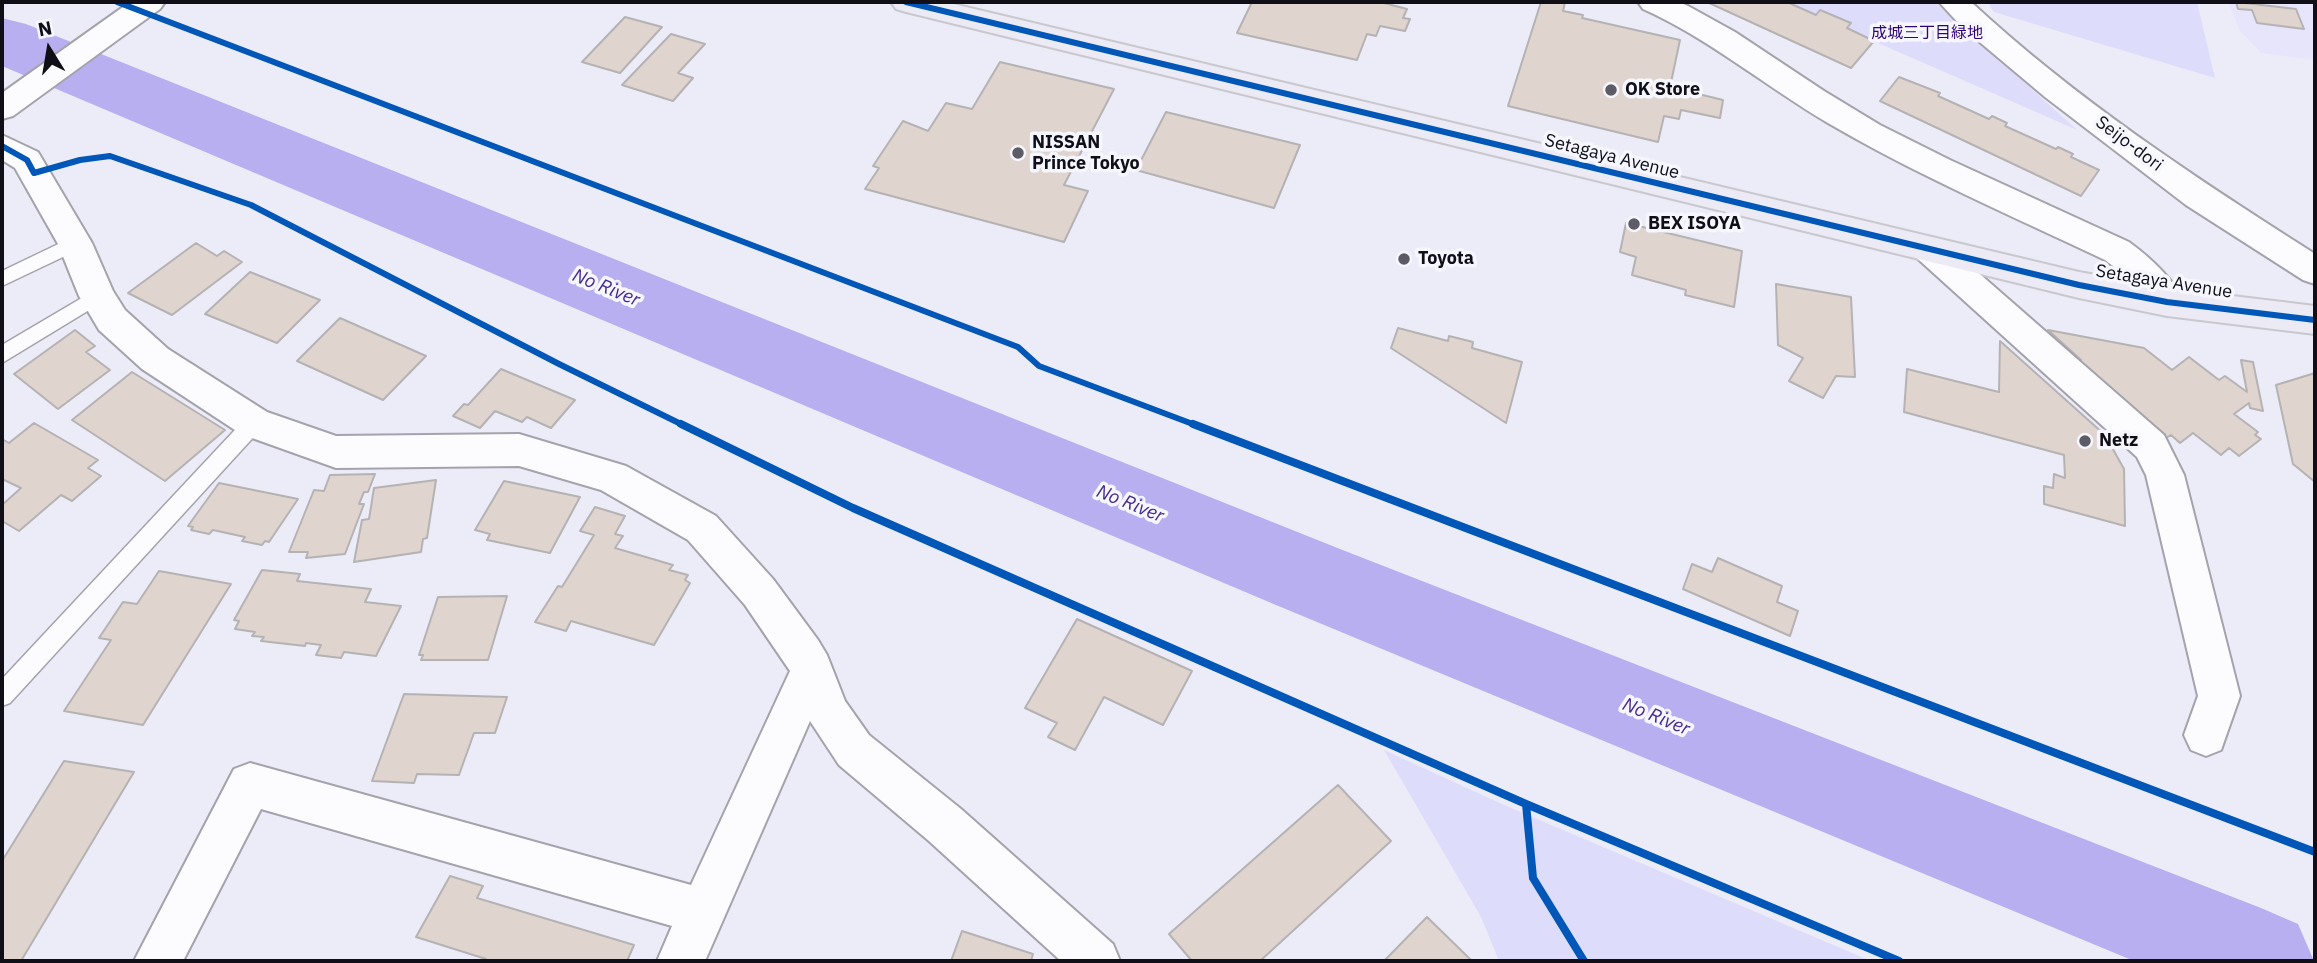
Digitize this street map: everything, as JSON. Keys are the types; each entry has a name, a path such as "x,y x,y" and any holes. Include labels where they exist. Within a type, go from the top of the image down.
{"main road":[{"name":"Setagaya Avenue","path":"906,2 1930,250 2167,302 2315,320"}],"street":[{"path":"2,108 150,2"},
{"path":"1653,2 1684,14 1833,111 1923,162 2118,251 2136,265 2167,302"},
{"name":"Seijo-dori","path":"1954,2 2127,144 2198,196 2315,271"},
{"path":"2,146 27,160 75,243 97,296 112,320 155,359 254,423 336,452 520,450 612,477 702,528 759,592 812,669 828,713 854,750 945,825 1076,953"},
{"path":"1930,250 2151,446 2165,475 2219,696 2206,735"},
{"path":"681,961 812,669"},
{"path":"158,961 250,784 703,912"}],"lane":[{"path":"2,279 75,243"},
{"path":"2,355 97,296"},
{"path":"2,695 254,423"}],"shaded area":[{"path":"2228,2 2315,2 2315,60 2261,53 2240,31"}],"green space":[{"name":"成城三丁目緑地","path":"1784,2 1935,2 2076,129 2075,129"},
{"path":"1987,2 2197,2 2215,78 1994,12"},
{"path":"1384,750 1502,804 1871,961 1499,961 1481,917"}],"building":[{"path":"1252,2 1380,2 1407,9 1403,18 1410,19 1405,31 1380,26 1376,36 1367,34 1357,60 1237,33"},
{"path":"1541,2 1565,2 1563,11 1583,15 1582,18 1680,40 1670,87 1723,100 1720,118 1681,110 1679,119 1664,116 1658,142 1508,106"},
{"path":"1707,2 1787,2 1816,15 1820,10 1851,23 1847,28 1874,41 1851,68"},
{"path":"2236,2 2296,9 2304,29 2257,23 2252,10 2238,9"},
{"path":"625,17 662,27 620,73 582,62"},
{"path":"671,34 705,44 678,73 693,78 673,101 622,85"},
{"path":"1000,62 1114,89 1064,185 1088,191 1064,242 865,189 879,168 873,166 903,121 928,131 946,103 972,109"},
{"path":"1899,77 1940,93 1938,96 1989,119 1992,116 2007,123 2005,126 2073,154 2071,157 2099,170 2081,196 1880,101"},
{"path":"1166,112 1300,145 1274,208 1136,170"},
{"path":"1626,223 1742,251 1734,307 1685,295 1686,290 1632,275 1636,257 1620,252"},
{"path":"196,243 217,256 224,251 242,262 172,315 128,293"},
{"path":"250,272 320,300 277,343 205,314"},
{"path":"1776,284 1851,297 1855,377 1836,376 1823,398 1789,381 1803,358 1778,345"},
{"path":"340,318 426,356 383,400 297,361"},
{"path":"1398,328 1448,341 1449,336 1473,342 1472,348 1522,362 1506,423 1391,348"},
{"path":"75,330 95,346 86,352 110,370 58,409 14,374"},
{"path":"2048,330 2144,348 2172,370 2189,357 2219,380 2225,376 2247,392 2241,360 2253,362 2263,411 2250,408 2249,403 2234,414 2258,432 2255,435 2261,439 2239,456 2229,448 2221,455 2193,433 2180,443 2171,435 2166,438 2078,362 2081,360"},
{"path":"2000,341 2105,435 2124,469 2125,526 2044,504 2044,486 2053,488 2054,474 2065,478 2064,455 1904,412 1907,369 1999,392"},
{"path":"501,369 575,400 551,428 527,417 522,422 495,411 480,428 453,416 464,404 468,405"},
{"path":"132,372 225,430 165,481 72,420"},
{"path":"2315,373 2315,482 2293,464 2276,385"},
{"path":"34,423 98,460 88,468 101,476 72,501 61,495 19,531 2,521 2,505 21,488 2,479 2,439 9,443"},
{"path":"375,474 368,492 364,492 359,504 364,504 345,554 306,558 308,552 289,552 314,490 324,491 330,475"},
{"path":"436,480 427,538 423,539 421,552 354,562 362,520 369,519 374,488"},
{"path":"504,481 580,497 550,553 487,540 490,534 475,530"},
{"path":"219,483 298,499 269,542 265,541 262,545 242,541 245,537 213,530 209,534 191,530 193,527 188,526"},
{"path":"595,507 625,516 615,534 623,536 615,548 673,565 669,570 688,575 685,580 690,583 654,645 571,621 566,631 535,622 558,586 562,587 594,535 580,531"},
{"path":"1718,558 1782,586 1777,602 1798,611 1790,636 1683,589 1692,564 1712,572"},
{"path":"262,570 300,574 297,581 371,589 365,602 401,606 376,656 344,652 341,658 316,655 321,645 261,641 264,637 252,636 255,632 235,629 239,621 234,620"},
{"path":"159,571 231,584 143,725 64,711 111,640 99,638 123,602 137,604"},
{"path":"507,596 488,660 421,660 423,655 419,655 438,597"},
{"path":"1077,619 1192,671 1163,725 1104,697 1075,750 1048,737 1057,723 1025,708"},
{"path":"404,694 507,697 495,733 474,733 459,775 417,774 414,783 372,781"},
{"path":"64,761 134,772 21,961 2,961 2,861"},
{"path":"1338,785 1391,841 1260,961 1192,961 1169,934"},
{"path":"450,876 483,886 477,898 634,945 627,961 485,961 486,959 416,937"},
{"path":"1427,917 1472,961 1384,961"},
{"path":"962,931 1033,954 1031,961 951,961"}],"waterway":[{"name":"No River","path":"2,40 1308,577 2261,961"}],"cycle path":[{"path":"117,2 1018,347 1039,366 2315,852"},
{"path":"906,2 2079,285 2167,302 2315,320"},
{"path":"2,146 27,160 34,173 80,160 110,156 251,205 559,364 853,508 1526,804 1899,961"},
{"path":"1526,804 1533,878 1584,961"}],"place":[{"name":"OK Store","path":"1611,90"},
{"name":"NISSAN Prince Tokyo","path":"1018,153"},
{"name":"BEX ISOYA","path":"1634,224"},
{"name":"Toyota","path":"1404,259"},
{"name":"Netz","path":"2085,441"}]}
